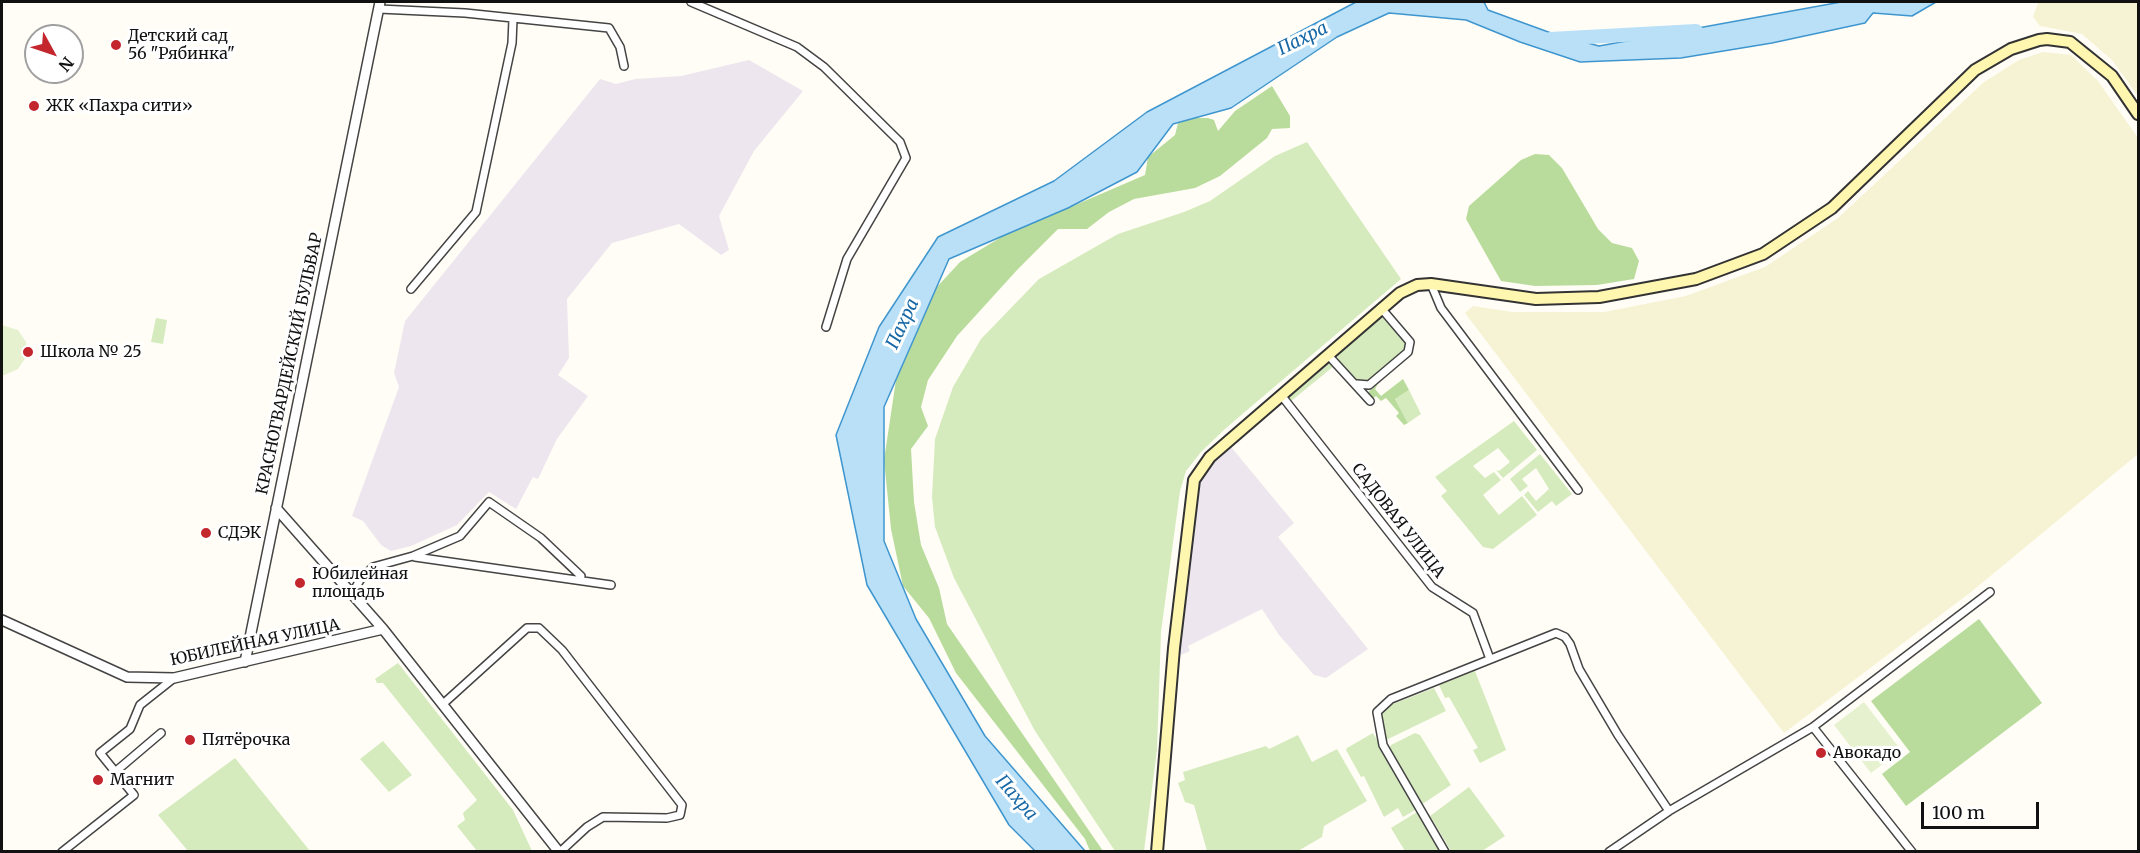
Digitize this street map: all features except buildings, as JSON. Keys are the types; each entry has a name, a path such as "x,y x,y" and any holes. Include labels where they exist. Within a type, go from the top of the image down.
{"main road":[{"path":"1157,852 1174,648 1194,480 1210,457 1381,308 1408,288 1431,284 1536,299 1599,297 1696,279 1763,254 1832,208 1975,70 2011,49 2039,40 2070,42 2112,76 2139,114"}],"street":[{"path":"691,2 798,47 824,67 900,142 906,158 847,259 826,327"},
{"path":"380,5 609,28 620,47 624,66"},
{"name":"КРАСНОГВАРДЕЙСКИЙ БУЛЬВАР","path":"380,5 276,508 383,629 560,852"},
{"path":"411,289 476,212 512,43 513,19"},
{"path":"1431,284 1441,308 1578,490"},
{"path":"1357,384 1369,385 1408,352 1410,342 1381,308"},
{"path":"1328,355 1357,384 1370,401"},
{"name":"САДОВАЯ УЛИЦА","path":"1281,395 1432,587 1473,613 1490,659"},
{"path":"352,594 360,580 373,567 413,556 460,536 489,502 541,538 581,576 580,580"},
{"path":"245,662 276,508"},
{"path":"413,556 611,585"},
{"path":"1609,852 1669,810 1813,728 1990,592"},
{"name":"ЮБИЛЕЙНАЯ УЛИЦА","path":"2,620 127,677 174,678 383,629"},
{"path":"443,704 527,628 539,628 562,650 682,805 680,815 667,818 603,817 587,827 560,852"},
{"path":"1445,852 1383,745 1376,718 1377,712 1391,699 1556,633 1565,637 1579,669 1618,735 1669,810"},
{"path":"62,852 134,795 100,753 130,729 140,705 174,678"},
{"path":"1813,728 1912,852"},
{"path":"115,772 161,733"}],"shaded area":[{"path":"2138,2 2138,96 2112,60 2082,34 2040,26 2033,17 2038,3"},
{"path":"2043,52 2071,55 2098,81 2138,138 2138,454 1971,592 1784,733 1465,313 1473,306 1513,312 1604,312 1686,296 1765,267 1838,218 1984,82 2019,60"},
{"path":"749,60 803,91 754,151 719,216 729,250 721,255 679,224 612,243 567,299 569,358 558,375 588,396 557,439 538,479 533,477 516,509 489,492 457,525 411,546 391,551 381,545 363,521 352,516 399,387 394,373 405,321 600,79 616,84 635,79 681,76"},
{"path":"1227,442 1294,523 1278,537 1368,649 1326,678 1314,675 1279,635 1262,609 1188,646 1190,651 1181,655 1178,649 1194,480"}],"green space":[{"path":"1272,86 1290,116 1290,128 1272,129 1267,138 1220,176 1195,188 1134,199 1109,212 1087,229 1058,229 1018,269 957,336 928,380 921,407 928,426 911,449 914,502 921,545 939,588 947,624 1103,851 1090,851 1085,839 956,673 929,618 903,586 891,529 884,460 896,380 936,288 960,262 1003,236 1145,175 1148,157 1175,135 1178,123 1194,118 1208,118 1214,120 1218,131 1235,111"},
{"path":"1307,142 1401,279 1226,428 1201,452 1186,471 1180,491 1161,632 1157,750 1144,851 1115,851 1035,731 954,578 935,527 932,497 935,439 953,387 981,339 1039,279 1118,234 1210,201 1275,156"},
{"path":"1535,154 1549,155 1562,168 1598,229 1612,243 1632,248 1639,261 1634,279 1597,285 1535,286 1501,281 1466,219 1469,206 1521,160"},
{"path":"1382,317 1410,346 1363,386 1338,360 1337,355 1376,319"},
{"path":"156,318 167,320 163,344 151,342"},
{"path":"2,325 18,330 26,342 28,354 18,369 2,376"},
{"path":"1331,363 1334,366 1290,402 1289,395 1324,364"},
{"path":"1403,379 1409,390 1395,399 1408,423 1404,425 1396,416 1399,413 1386,398 1381,401 1376,396 1372,399 1367,393 1378,384 1375,389 1381,396"},
{"path":"1409,390 1421,414 1408,423 1395,399"},
{"path":"1514,421 1537,450 1503,478 1496,470 1499,471 1510,462 1498,448 1473,466 1485,478 1494,472 1501,480 1483,495 1499,515 1522,496 1537,515 1493,549 1483,547 1441,496 1447,491 1435,477"},
{"path":"1540,454 1572,494 1556,506 1552,501 1538,512 1524,495 1528,491 1536,501 1549,489 1536,468 1522,479 1528,486 1520,492 1510,479"},
{"path":"1979,619 2042,703 1906,806 1882,774 1910,752 1871,701"},
{"path":"398,663 513,810 532,851 477,851 457,826 465,820 463,813 477,800 383,683 377,683 375,679"},
{"path":"1475,671 1506,750 1480,763 1473,750 1478,748 1449,697 1445,698 1439,685"},
{"path":"1434,688 1446,711 1386,740 1380,713 1383,708"},
{"path":"1864,702 1901,750 1871,773 1834,725"},
{"path":"1373,733 1417,809 1403,817 1398,808 1384,817 1364,776 1361,777 1346,750"},
{"path":"1415,733 1420,735 1451,785 1421,805 1389,749 1391,745"},
{"path":"1298,735 1312,762 1337,749 1367,801 1324,826 1322,837 1298,851 1207,851 1194,805 1185,802 1178,783 1185,780 1183,772 1266,746 1269,749"},
{"path":"383,741 412,775 389,792 360,759"},
{"path":"235,758 310,851 188,851 158,815"},
{"path":"1469,787 1505,836 1482,851 1451,851 1430,816"},
{"path":"1417,812 1440,851 1405,851 1391,828"}],"water":[{"path":"1356,2 1484,2 1488,10 1551,33 1599,46 1841,2 1936,2 1912,16 1873,13 1865,23 1772,43 1681,58 1580,62 1520,42 1466,20 1389,13 1337,37 1231,108 1173,124 1137,172 1068,208 949,259 884,407 884,541 916,619 985,736 1085,851 1035,851 1009,825 867,585 836,435 879,327 938,237 1054,181 1147,112"}],"waterway":[{"name":"Пахра","path":"1550,39 1696,31"}],"place":[{"name":"Детский сад 56 \"Рябинка\"","path":"116,45"},
{"name":"ЖК «Пахра сити»","path":"34,106"},
{"name":"Школа № 25","path":"28,352"},
{"name":"СДЭК","path":"206,533"},
{"name":"Юбилейная площадь","path":"300,583"},
{"name":"Пятёрочка","path":"190,740"},
{"name":"Авокадо","path":"1821,753"},
{"name":"Магнит","path":"98,780"}]}
